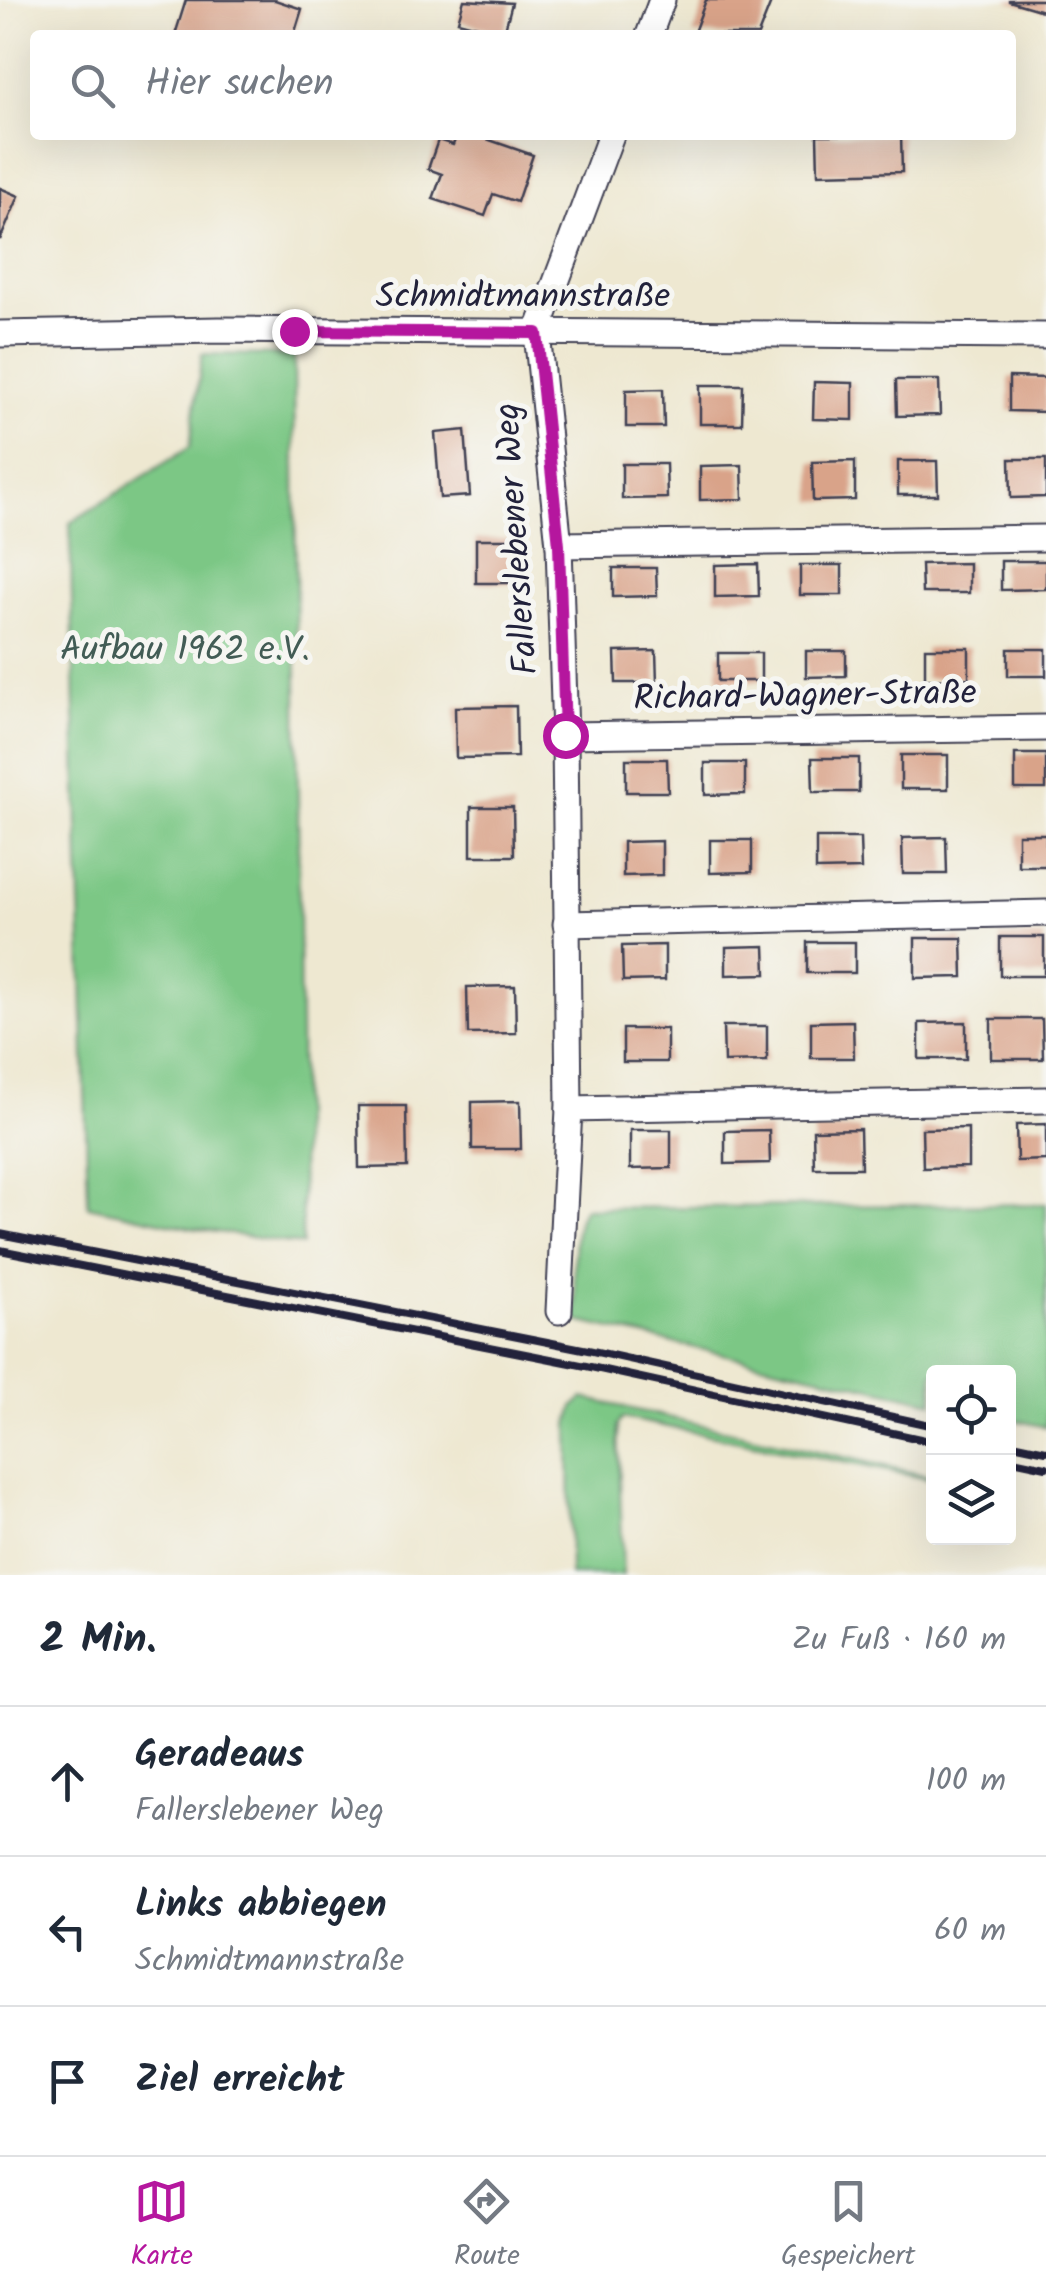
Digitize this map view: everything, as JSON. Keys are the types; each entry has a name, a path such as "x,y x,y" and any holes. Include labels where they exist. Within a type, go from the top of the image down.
{"street":[{"path":"651,30 662,0"},
{"name":"Fallerslebener Weg","path":"559,1312 568,1109 565,735 559,545 537,333 609,140"},
{"name":"Schmidtmannstraße","path":"0,334 202,330 1046,336"},
{"path":"559,545 1046,538"},
{"name":"Richard-Wagner-Straße","path":"565,735 1046,728"},
{"path":"566,924 1046,912"},
{"path":"568,1109 1046,1100"}],"green space":[{"name":"Aufbau 1962 e.V.","path":"202,354 294,355 302,1245 191,1228 88,1206 70,523 190,447"},
{"path":"1046,1204 1046,1427 1016,1421 1016,1365 926,1365 926,1400 577,1321 574,1246 584,1208"},
{"path":"583,1398 926,1475 926,1479 623,1418 618,1425 623,1575 570,1575 569,1424 574,1407"}],"building":[{"path":"186,0 275,0 302,9 296,30 177,30"},
{"path":"464,0 512,3 505,30 458,21"},
{"path":"706,0 772,0 760,30 695,30"},
{"path":"1046,0 1046,12 1009,1"},
{"path":"438,140 453,145 455,140 490,140 533,155 517,202 493,194 485,216 433,199 442,174 428,169"},
{"path":"817,140 901,140 902,172 818,174"},
{"path":"0,188 19,196 0,240"},
{"path":"1009,377 1046,378 1046,412 1009,411"},
{"path":"896,380 939,380 940,415 897,416"},
{"path":"814,382 853,383 853,420 813,419"},
{"path":"700,385 743,385 742,424 700,424"},
{"path":"663,389 664,427 626,427 626,390"},
{"path":"465,430 470,496 440,498 435,433"},
{"path":"1010,459 1046,459 1046,497 1011,498"},
{"path":"855,461 855,500 813,501 812,462"},
{"path":"898,461 937,461 938,495 898,495"},
{"path":"622,464 666,464 667,498 622,499"},
{"path":"742,465 743,499 700,500 700,466"},
{"path":"476,539 517,539 517,583 476,583"},
{"path":"1001,561 1046,561 1046,589 1001,590"},
{"path":"969,563 969,593 922,593 921,564"},
{"path":"758,564 759,596 715,597 715,565"},
{"path":"800,565 842,565 842,595 800,595"},
{"path":"613,568 656,568 657,596 613,597"},
{"path":"925,648 969,648 969,678 925,679"},
{"path":"1008,649 1046,649 1046,676 1008,676"},
{"path":"656,651 657,683 616,683 615,652"},
{"path":"806,651 846,651 846,676 806,677"},
{"path":"718,653 761,653 761,681 718,681"},
{"path":"516,706 517,757 456,758 455,707"},
{"path":"1015,754 1046,754 1046,789 1015,789"},
{"path":"901,755 948,755 948,789 901,789"},
{"path":"812,758 859,758 859,792 813,792"},
{"path":"626,759 667,759 668,792 626,792"},
{"path":"705,763 745,763 745,794 705,795"},
{"path":"471,807 513,807 514,856 471,856"},
{"path":"1018,834 1046,834 1046,866 1018,866"},
{"path":"946,837 947,874 903,874 902,838"},
{"path":"816,838 860,838 861,869 816,870"},
{"path":"710,840 752,840 752,872 710,873"},
{"path":"662,841 662,875 623,876 623,842"},
{"path":"1000,937 1044,937 1044,976 1000,976"},
{"path":"915,938 962,938 963,977 915,978"},
{"path":"807,942 855,942 855,973 807,973"},
{"path":"665,945 665,980 623,981 622,946"},
{"path":"765,946 766,974 726,975 726,947"},
{"path":"515,986 516,1033 468,1034 467,987"},
{"path":"991,1019 1042,1019 1043,1059 991,1059"},
{"path":"853,1021 854,1058 811,1058 811,1022"},
{"path":"966,1022 966,1059 919,1059 919,1023"},
{"path":"723,1026 767,1026 767,1061 724,1062"},
{"path":"623,1029 667,1029 667,1062 623,1062"},
{"path":"520,1101 521,1149 472,1149 472,1102"},
{"path":"358,1106 406,1106 407,1167 359,1168"},
{"path":"1046,1124 1046,1160 1017,1161 1016,1125"},
{"path":"968,1128 968,1167 923,1168 922,1129"},
{"path":"860,1129 861,1168 814,1168 813,1130"},
{"path":"630,1130 671,1130 671,1168 630,1169"},
{"path":"769,1130 770,1163 725,1164 725,1131"}],"railway":[{"path":"0,1234 588,1350 926,1424"},
{"path":"0,1250 586,1366 926,1440"},
{"path":"1016,1445 1046,1451"},
{"path":"1016,1461 1046,1467"}],"route":[{"path":"294,331 537,333 559,545 565,735"}]}
